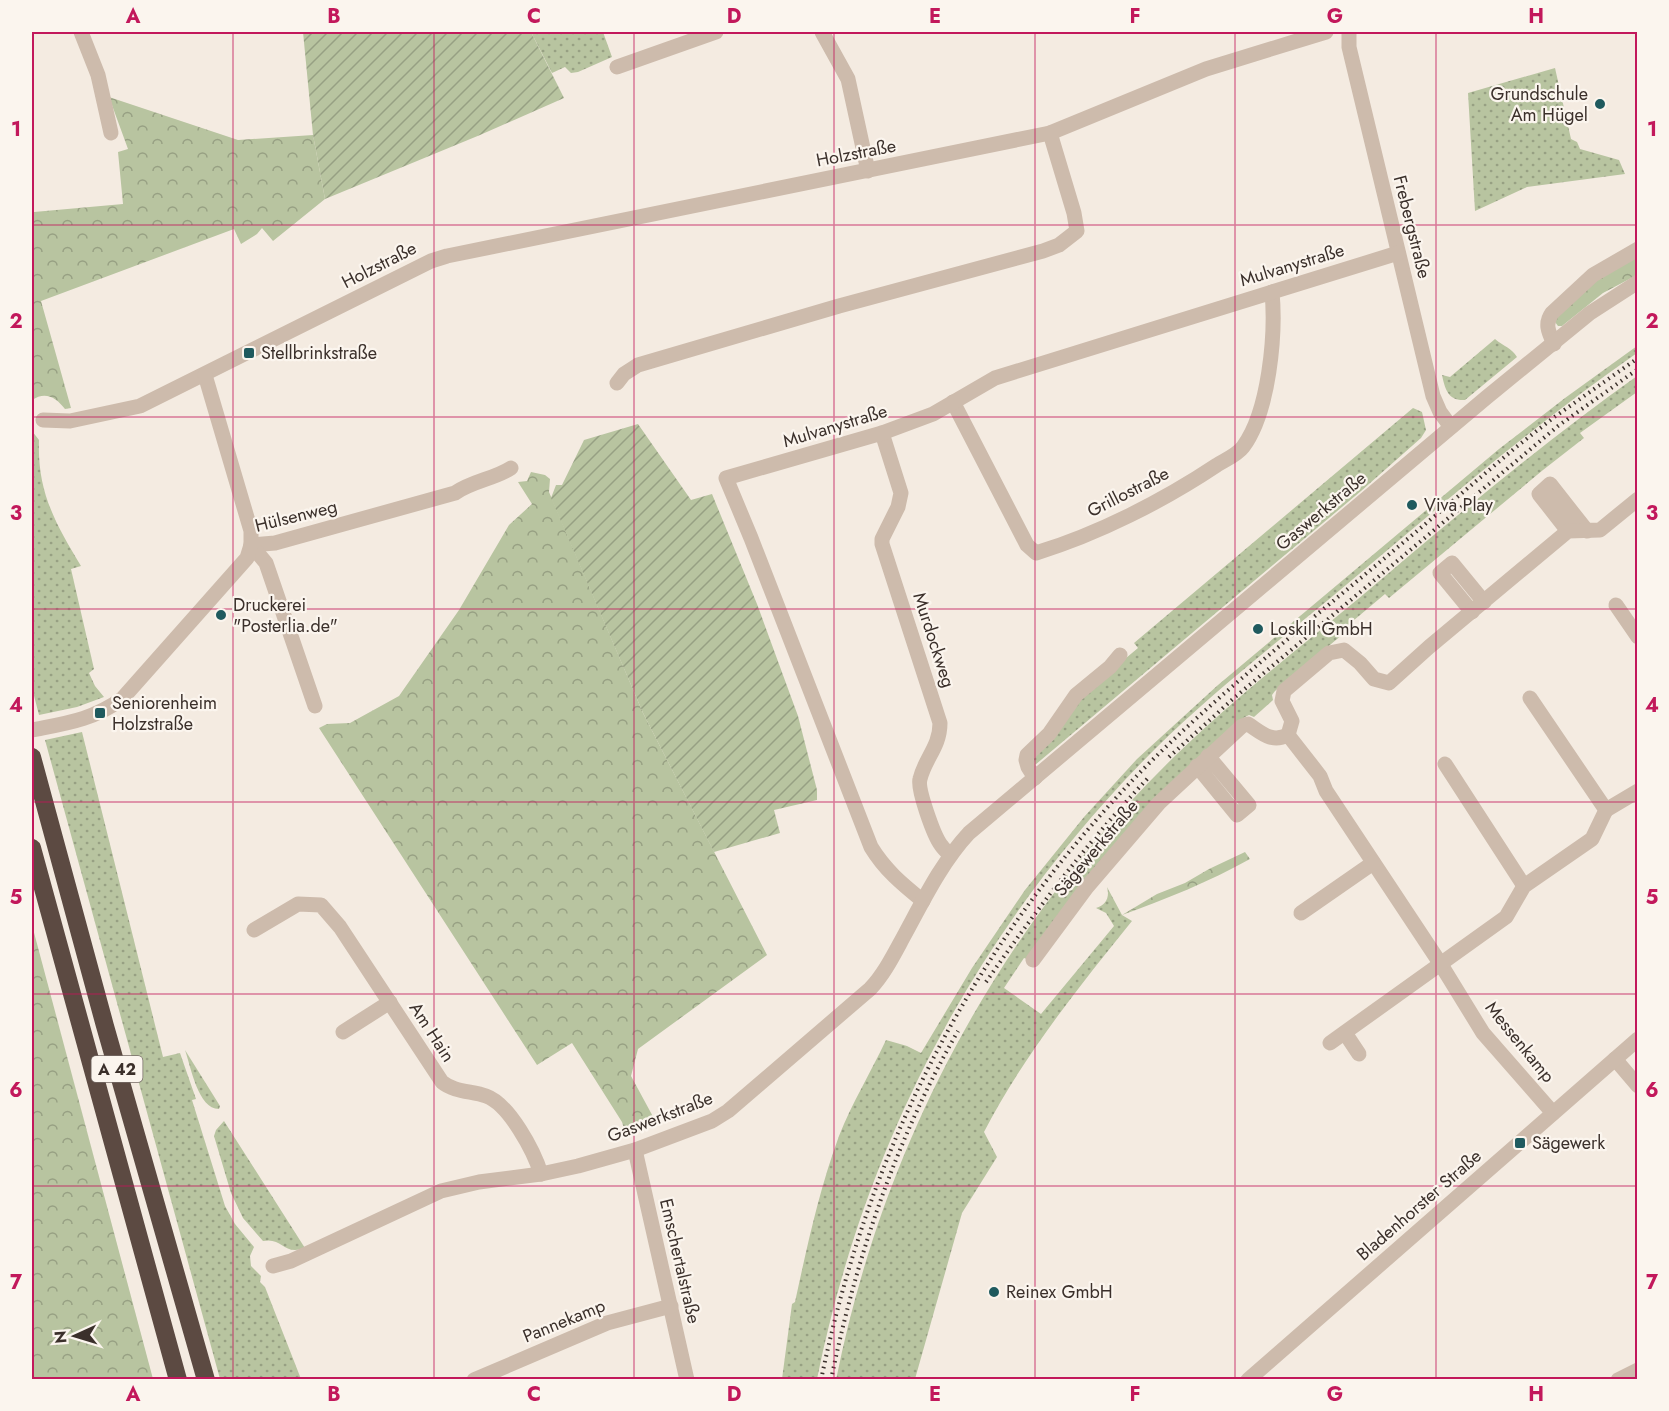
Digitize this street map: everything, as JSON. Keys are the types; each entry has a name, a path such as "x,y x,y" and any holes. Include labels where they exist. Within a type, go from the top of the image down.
{"highway":[{"name":"A 42","path":"32,757 105,1026 206,1380"},
{"name":"A 42","path":"32,848 178,1380"}],"street":[{"path":"81,32 98,75 111,133"},
{"path":"617,68 716,32"},
{"path":"822,32 848,79 868,171"},
{"name":"Holzstraße","path":"205,375 431,261 447,256 1050,133 1206,69 1326,32"},
{"name":"Frebergstraße","path":"1349,32 1349,47 1433,396 1440,412 1451,427"},
{"path":"617,383 624,374 638,365 1059,245 1077,231 1074,213 1050,133"},
{"path":"1554,344 1547,326 1552,314 1593,275 1638,249"},
{"name":"Mulvanystraße","path":"923,901 894,879 871,847 726,478 882,433 933,414 995,378 1398,253"},
{"name":"Gaswerkstraße","path":"273,1266 291,1261 441,1191 479,1182 541,1174 635,1150 712,1121 728,1112 883,975 950,855 969,833 1451,427 1590,313 1638,282"},
{"name":"Grillostraße","path":"952,402 1027,545 1036,553 1056,547 1127,516 1201,476 1242,449 1255,426 1262,407 1273,340 1272,292"},
{"path":"32,730 104,712 122,699 247,558 252,531 205,375 140,406 70,421 43,420"},
{"name":"Murdockweg","path":"882,433 901,493 898,507 882,539 882,544 940,723 938,741 919,782 936,836 940,845 950,855"},
{"name":"Hülsenweg","path":"251,545 275,543 455,493 467,485 501,475 512,468"},
{"path":"1568,531 1539,494 1550,484 1587,531"},
{"path":"1287,735 1292,721 1282,701 1284,691 1329,653 1344,650 1374,679 1389,682 1568,531 1600,530 1638,499"},
{"name":"Hülsenweg","path":"251,545 266,563 315,706"},
{"path":"1472,612 1440,573 1452,563 1484,602"},
{"path":"1616,604 1638,637"},
{"path":"1035,778 1028,767 1027,755 1048,734 1069,703 1110,667 1120,655"},
{"path":"1530,698 1606,810"},
{"name":"Sägewerkstraße","path":"1033,960 1112,856 1159,803 1242,726 1248,724 1270,739 1279,739 1287,735"},
{"name":"Messenkamp","path":"1287,735 1320,776 1326,791 1440,963 1483,1033 1552,1113"},
{"path":"1445,764 1524,886"},
{"path":"1330,1043 1506,917 1524,886 1592,839 1606,810 1638,791"},
{"path":"1301,914 1373,863"},
{"name":"Am Hain","path":"254,930 298,904 321,906 340,927 442,1082 452,1088 487,1096 505,1108 536,1158 541,1174"},
{"name":"Am Hain","path":"343,1032 390,1002"},
{"path":"1345,1033 1359,1054"},
{"name":"Bladenhorster Straße","path":"1248,1380 1638,1039"},
{"path":"1615,1059 1638,1086"},
{"name":"Emschertalstraße","path":"635,1150 687,1380"},
{"name":"Pannekamp","path":"474,1380 607,1323 670,1306"},
{"path":"1618,1380 1638,1370"}],"green space":[{"path":"303,32 531,32 564,98 325,199 313,135"},
{"path":"531,32 603,32 612,57 578,72 571,73 565,67 552,73"},
{"path":"1555,68 1571,139 1577,142 1580,149 1619,160 1625,174 1527,187 1475,211 1468,93"},
{"path":"109,97 238,140 313,135 325,199 273,241 262,228 241,244 234,229 41,301 71,408 65,409 58,401 50,397 41,396 32,400 32,195 34,212 123,204 118,152 128,149"},
{"path":"1637,255 1637,275 1603,293 1562,326 1558,326 1555,318 1598,278"},
{"path":"1495,339 1517,357 1465,400 1451,396 1446,389 1442,375 1450,377"},
{"path":"1637,346 1637,353 1489,466 1224,685 1155,749 1092,816 1035,887 984,961 939,1039 899,1119 866,1203 838,1290 817,1379 782,1379 792,1304 795,1302 825,1177 844,1124 886,1040 921,1053 972,968 1025,890 1084,817 1137,759 1218,685 1499,449"},
{"path":"1637,376 1637,392 1580,433 1584,438 1389,598 1385,594 1347,626 1349,629 1275,691 1272,695 1273,700 1254,717 1249,715 1245,717 1203,754 1027,959 1024,958 1004,988 1041,1014 1114,926 1106,913 1096,908 1106,900 1107,887 1122,915 1132,921 1034,1049 984,1132 997,1157 962,1213 915,1379 836,1380 857,1291 885,1205 919,1122 958,1041 1004,964 1056,891 1113,821 1176,755 1220,714 1495,484"},
{"path":"1413,408 1422,412 1426,430 1421,438 1035,765 1032,754 1077,699 1138,648 1134,643"},
{"path":"638,424 691,500 712,494 757,604 798,716 817,790 817,800 774,810 780,833 714,852 643,713 551,498 556,485 562,485 584,440"},
{"path":"32,431 39,440 41,475 50,506 81,566 71,569 94,669 89,673 95,686 104,697 77,707 39,715 32,688"},
{"path":"531,472 545,475 550,479 549,492 643,713 767,955 638,1049 631,1076 657,1124 626,1135 622,1122 572,1043 537,1065 319,728 327,724 350,723 399,696 459,610 509,525 532,504 518,482 527,481"},
{"path":"82,732 163,1057 180,1053 196,1099 192,1100 225,1206 235,1224 254,1247 250,1256 251,1266 261,1276 260,1282 265,1287 301,1379 220,1379 45,740"},
{"path":"1245,852 1250,859 1235,867 1187,890 1122,915 1157,894 1185,883"},
{"path":"32,925 153,1379 32,1379"},
{"path":"185,1050 220,1106 219,1109 212,1107 201,1095"},
{"path":"224,1121 305,1248 292,1250 270,1240 263,1241 243,1218 231,1193 214,1136"}],"railway":[{"path":"821,1380 841,1298 865,1219 894,1143 928,1069 967,998 1011,929 1060,863 1138,775 1234,685 1515,448 1638,358"},
{"path":"1169,757 1234,698 1558,426 1638,369"},
{"path":"986,982 1064,876 1150,776"},
{"path":"831,1380 853,1289 881,1200 916,1114 958,1031"}],"place":[{"name":"Grundschule Am Hügel","path":"1600,104"},
{"name":"Stellbrinkstraße","path":"249,353"},
{"name":"Viva Play","path":"1412,505"},
{"name":"Druckerei \"Posterlia.de\"","path":"221,615"},
{"name":"Loskill GmbH","path":"1258,629"},
{"name":"Seniorenheim Holzstraße","path":"100,713"},
{"name":"Sägewerk","path":"1520,1143"},
{"name":"Reinex GmbH","path":"994,1292"}]}
